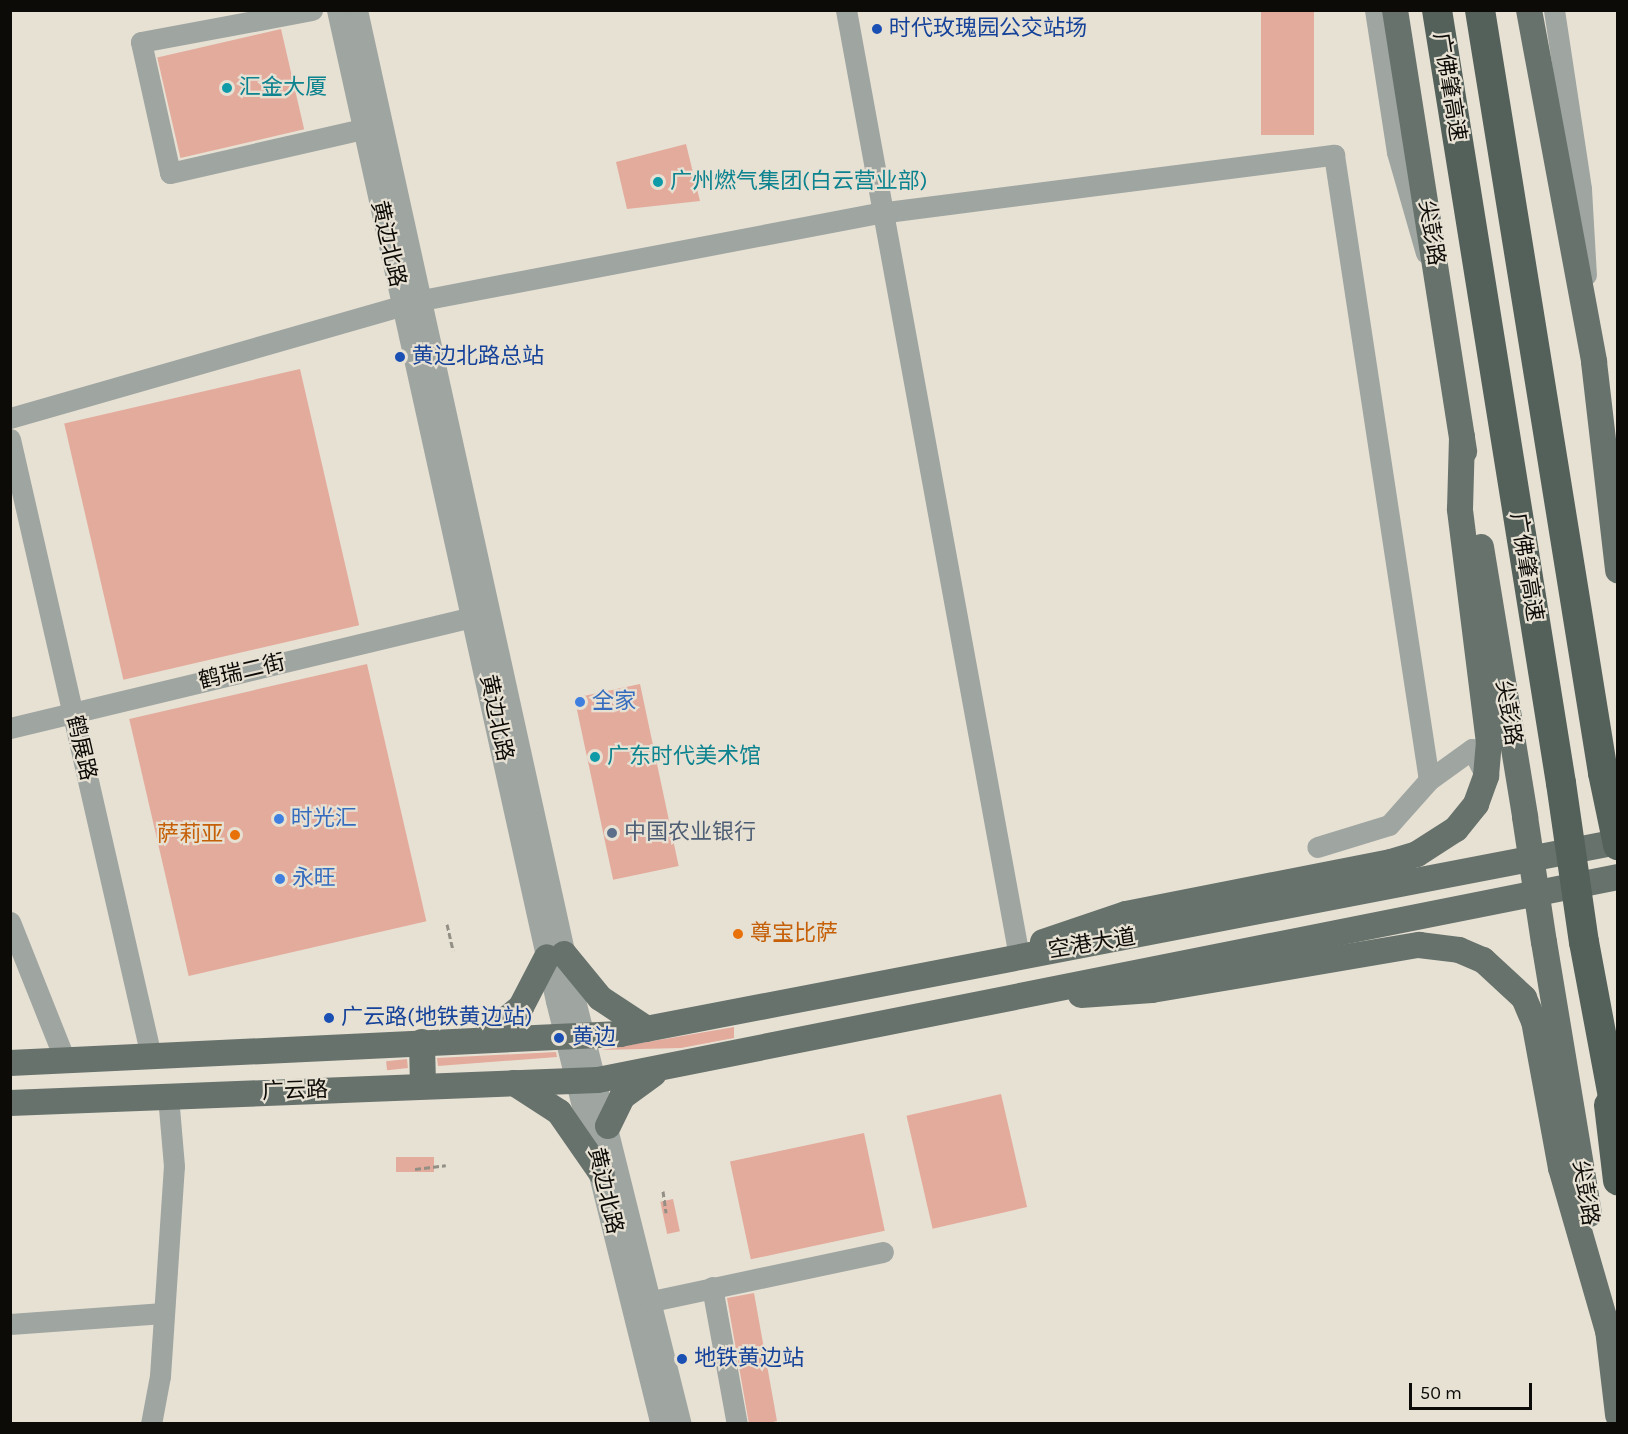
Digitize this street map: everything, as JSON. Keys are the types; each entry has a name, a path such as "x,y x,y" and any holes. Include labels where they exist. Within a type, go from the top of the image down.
{"highway":[{"name":"广佛肇高速","path":"1437,10 1561,783 1584,942 1617,1124"},
{"name":"广佛肇高速","path":"1480,10 1603,773 1617,844"},
{"path":"1600,1036 1617,1180"}],"main road":[{"name":"尖彭路","path":"1395,10 1462,437 1610,1338 1617,1415"},
{"path":"1529,10 1587,318 1611,428 1617,482"},
{"path":"1611,428 1617,571"},
{"path":"1019,956 1067,931 1126,914 1417,854 1456,829 1476,804 1486,776 1489,743 1461,509 1462,437"},
{"name":"空港大道","path":"575,1036 647,1029 1019,956 1617,844"},
{"name":"空港大道","path":"589,1080 658,1071 751,1049 1027,993 1617,877"},
{"path":"1027,993 1126,993 1419,945 1460,950 1483,960 1524,998 1534,1021 1559,1158 1610,1338"},
{"path":"483,1039 520,1007 555,955 600,998 647,1029"},
{"path":"747,1008 751,1049"},
{"name":"广云路","path":"10,1063 575,1036"},
{"path":"422,1042 423,1086"},
{"path":"608,1126 622,1097 658,1071"},
{"name":"广云路","path":"10,1103 589,1080"},
{"path":"514,1083 559,1112 602,1174"}],"street":[{"path":"312,10 141,42 170,173 373,127"},
{"name":"黄边北路","path":"337,10 373,127 555,955"},
{"name":"黄边北路","path":"357,10 373,127"},
{"path":"846,10 879,213 1019,956"},
{"path":"1374,10 1407,198 1441,292"},
{"path":"1554,10 1584,214 1587,318"},
{"path":"10,418 412,302 879,213 1334,155 1429,780"},
{"name":"黄边北路","path":"440,427 474,617 555,955 575,1036 589,1080 608,1126 681,1424"},
{"name":"鹤展路","path":"10,439 151,1056"},
{"name":"鹤瑞二街","path":"10,728 474,617"},
{"path":"1317,847 1389,825 1429,780 1472,749 1486,776"},
{"path":"10,922 65,1060"},
{"name":"黄边北路","path":"589,1080 602,1174 661,1424"},
{"path":"151,1424 164,1313 174,1166 168,1096"},
{"path":"652,1301 883,1252"},
{"path":"712,1287 737,1424"},
{"path":"10,1324 164,1313"}],"path":[{"path":"447,924 453,950"},
{"path":"415,1168 446,1165"},
{"path":"663,1191 666,1213"}],"building":[{"path":"1261,10 1314,10 1314,135 1261,135"},
{"name":"汇金大厦","path":"281,29 304,129 180,158 157,58"},
{"name":"广州燃气集团(白云营业部)","path":"686,144 700,201 627,209 616,162"},
{"path":"300,369 359,625 123,680 64,423"},
{"name":"时光汇","path":"367,664 426,921 189,976 129,719"},
{"path":"640,684 679,866 613,880 574,698"},
{"path":"734,1027 734,1038 681,1048 601,1050"},
{"path":"556,1052 557,1057 438,1066 437,1058"},
{"path":"407,1059 408,1068 387,1070 386,1061"},
{"path":"1001,1094 1027,1207 933,1229 906,1116"},
{"path":"864,1133 885,1231 751,1259 730,1161"},
{"path":"396,1157 434,1157 434,1172 396,1172"},
{"path":"673,1199 680,1231 667,1234 660,1202"},
{"path":"754,1293 777,1421 764,1424 749,1424 727,1298"}],"place":[{"name":"时代玫瑰园公交站场","path":"877,29"},
{"name":"汇金大厦","path":"227,88"},
{"name":"广州燃气集团(白云营业部)","path":"658,182"},
{"name":"黄边北路总站","path":"400,357"},
{"name":"全家","path":"580,702"},
{"name":"广东时代美术馆","path":"595,757"},
{"name":"时光汇","path":"279,819"},
{"name":"中国农业银行","path":"612,833"},
{"name":"萨莉亚","path":"235,835"},
{"name":"永旺","path":"280,879"},
{"name":"尊宝比萨","path":"738,934"},
{"name":"广云路(地铁黄边站)","path":"329,1018"},
{"name":"黄边","path":"559,1038"},
{"name":"地铁黄边站","path":"682,1359"}]}
